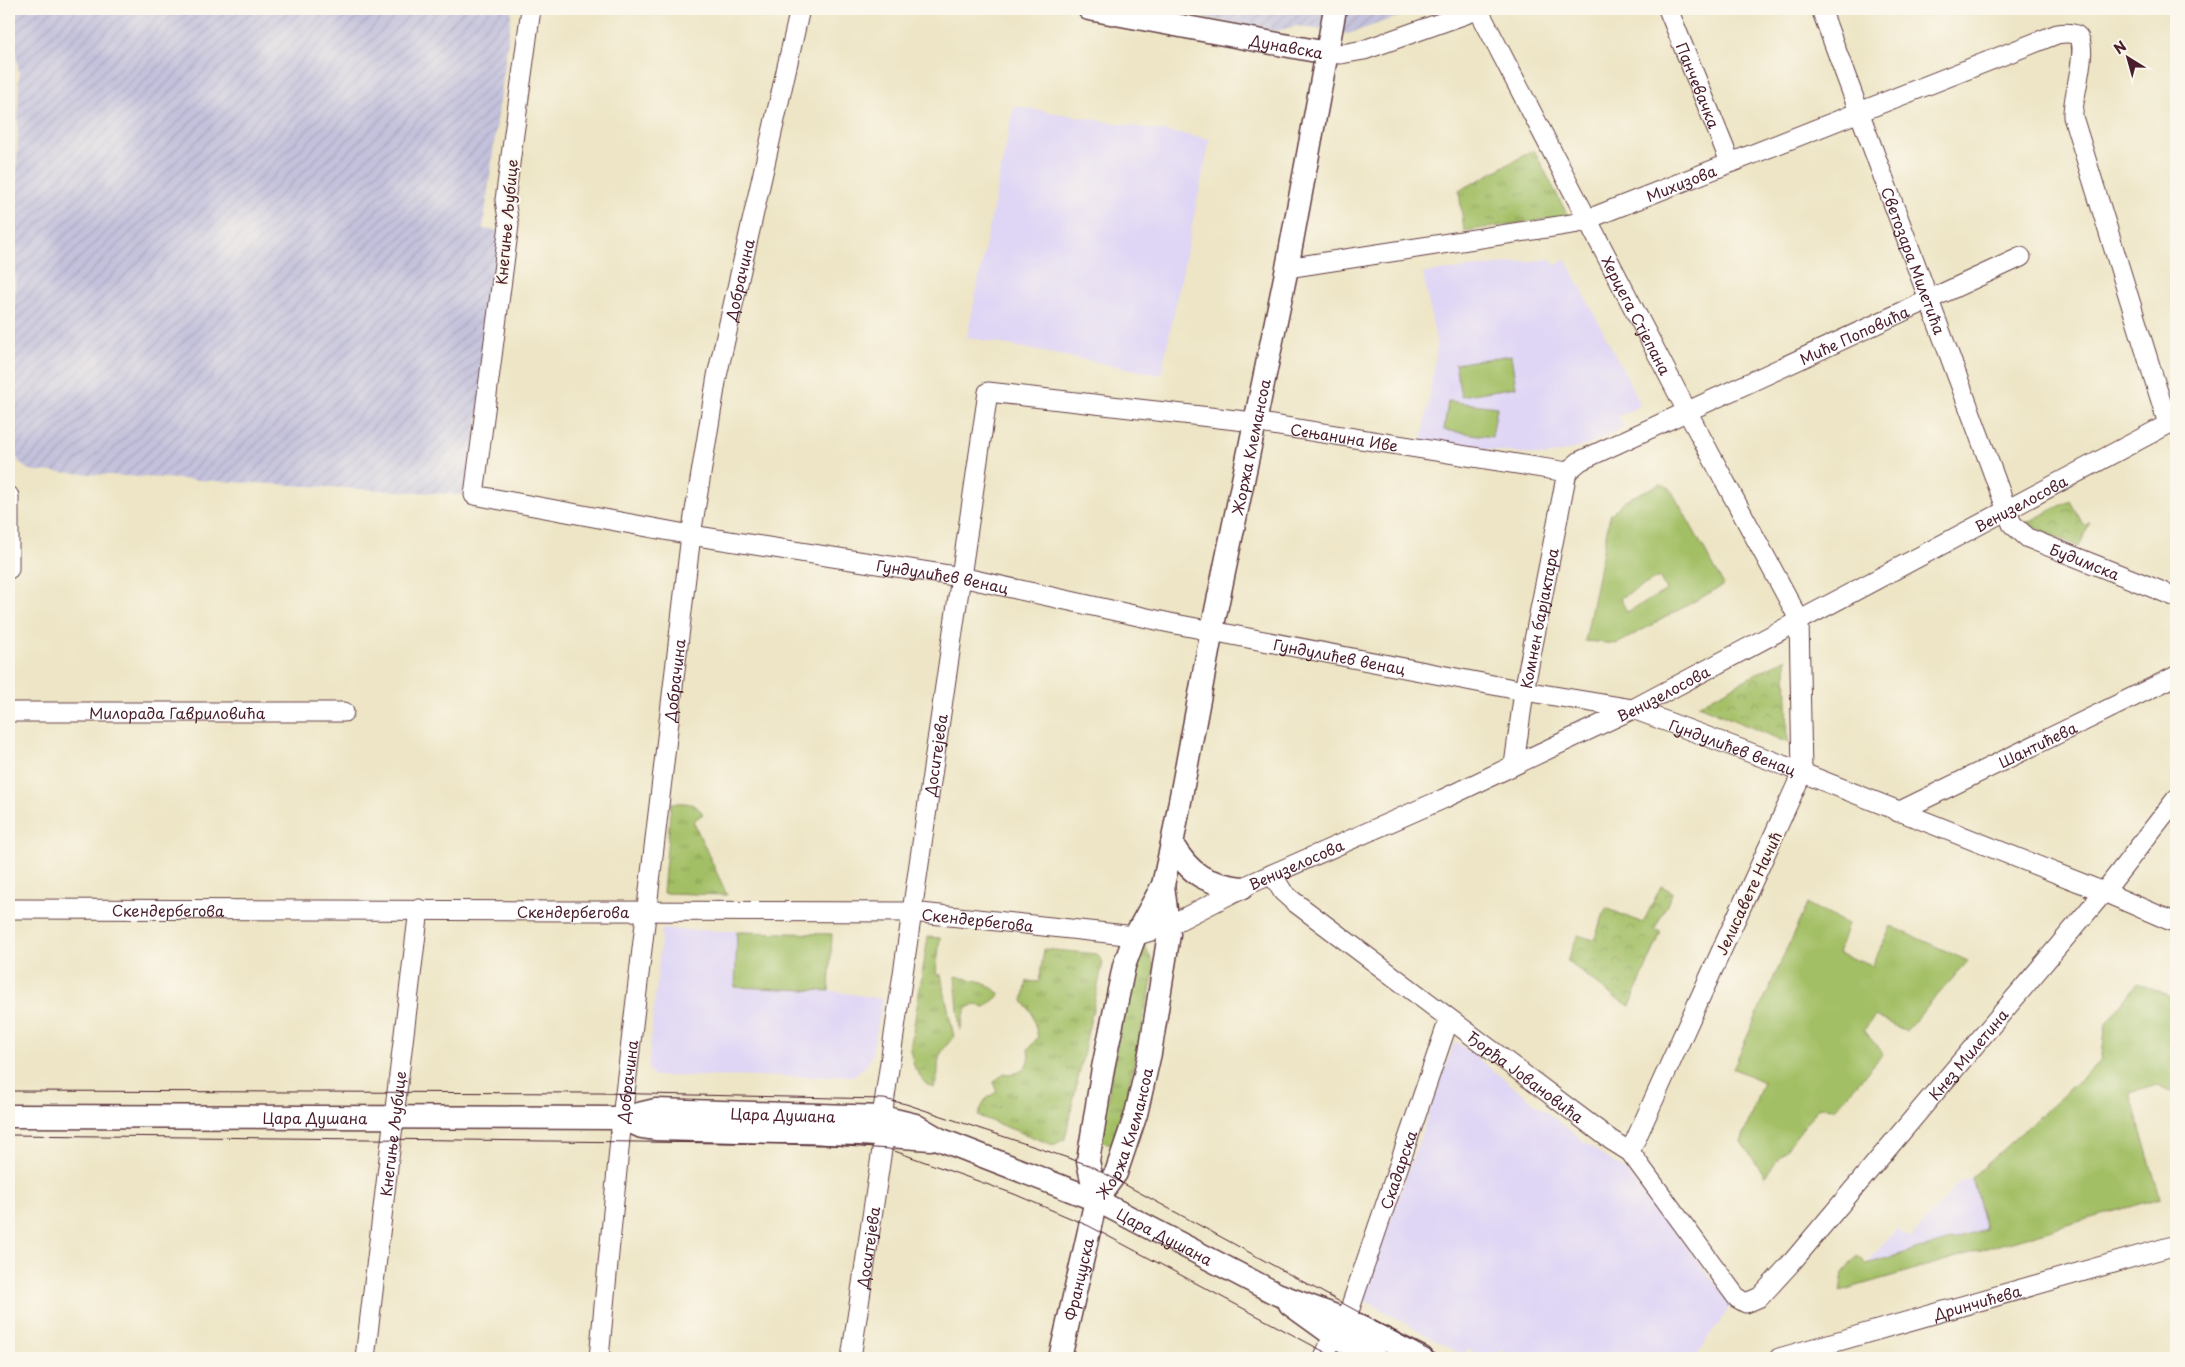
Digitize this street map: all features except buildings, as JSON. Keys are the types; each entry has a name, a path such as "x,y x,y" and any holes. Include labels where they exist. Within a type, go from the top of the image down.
{"main road":[{"name":"Дунавска","path":"1089,9 1327,53"},
{"name":"Жоржа Клемансоа","path":"1096,1200 1088,1161 1103,1068 1124,966 1135,936 1163,885 1172,844 1212,630 1287,268 1335,9"},
{"path":"1172,844 1188,867 1196,874 1218,884 1242,888"},
{"name":"Жоржа Клемансоа","path":"1096,1200 1116,1173 1136,1114 1150,1053 1164,972 1168,926 1163,885"},
{"name":"Цара Душана","path":"9,1116 393,1119 622,1118 656,1110 883,1126 915,1125 939,1139 1096,1200 1277,1294 1313,1323 1340,1328"},
{"name":"Француска","path":"1060,1358 1096,1200"},
{"path":"1340,1328 1375,1358"},
{"path":"1340,1328 1422,1358"}],"street":[{"name":"Кнегиње Љубице","path":"474,495 509,225 505,200 531,9"},
{"name":"Добрачина","path":"599,1358 622,1118 691,534 717,376 800,9"},
{"name":"Дунавска","path":"1327,53 1341,54 1364,50 1479,9"},
{"name":"Херцега Стјепана","path":"1479,9 1688,413 1799,619"},
{"name":"Панчевачка","path":"1668,9 1730,162"},
{"name":"Светозара Милетића","path":"1820,9 2006,510"},
{"name":"Михизова","path":"1287,268 1589,219 1858,111 2057,34 2068,33 2077,36 2082,41 2082,61 2072,107 2073,117 2172,422"},
{"name":"Миће Поповића","path":"1688,413 2021,257"},
{"name":"Сењанина Иве","path":"988,392 1254,422 1567,472"},
{"name":"Доситејева","path":"851,1358 912,912 988,392"},
{"path":"1567,472 1580,462 1688,413"},
{"name":"Венизелосова","path":"1135,936 1168,926 1272,874 1633,709 2172,422"},
{"name":"Комнен барјактара","path":"1514,765 1524,691 1567,472"},
{"name":"Гундулићев венац","path":"474,495 691,534 961,577 1212,630 1524,691 1633,709 1802,773 2104,892 2176,923"},
{"path":"9,569 10,501"},
{"name":"Будимска","path":"2006,510 2016,530 2028,538 2176,597"},
{"name":"Јелисавете Начић","path":"1630,1152 1802,773 1799,619"},
{"name":"Шантићева","path":"1898,812 2176,676"},
{"name":"Милорада Гавриловића","path":"9,712 344,712"},
{"name":"Кнез Милетина","path":"1752,1302 1766,1292 1792,1262 2104,892 2176,799"},
{"name":"Ђорђа Јовановића","path":"1272,874 1289,898 1611,1140 1630,1152 1737,1298 1746,1303 1752,1302"},
{"name":"Скендербегова","path":"9,909 912,912 1135,936"},
{"name":"Кнегиње Љубице","path":"365,1358 419,909"},
{"name":"Скадарска","path":"1324,1358 1340,1328 1449,1019"},
{"name":"Дринчићева","path":"1778,1358 2176,1244"}],"shaded area":[{"path":"10,9 512,9 483,229 503,231 468,495 35,471 27,469 19,462 12,443 19,74"},
{"path":"1159,9 1421,9 1348,34 1297,26 1275,31"},
{"path":"1014,106 1210,139 1161,375 967,337"},
{"path":"1551,259 1555,266 1566,259 1641,405 1619,417 1624,427 1589,445 1545,456 1422,442 1437,346 1423,273"},
{"path":"662,929 832,934 827,990 883,999 872,1054 867,1065 853,1076 834,1075 834,1077 654,1076 648,1069"},
{"path":"1455,1041 1603,1156 1625,1170 1732,1304 1695,1358 1515,1358 1501,1350 1495,1358 1484,1358 1468,1349 1464,1356 1362,1299"},
{"path":"1972,1177 1986,1230 1866,1264 1896,1228 1910,1239 1960,1181"}],"green space":[{"path":"1534,150 1568,216 1464,231 1459,191"},
{"path":"1511,355 1516,387 1461,396 1455,364"},
{"path":"1448,401 1497,407 1492,437 1444,430"},
{"path":"1660,484 1670,488 1724,585 1617,644 1585,641 1610,515 1625,500","holes":["1659,577 1667,590 1627,612 1620,598"]},
{"path":"2070,501 2084,526 2090,522 2079,547 2026,523"},
{"path":"1786,658 1788,743 1698,705"},
{"path":"671,803 693,805 703,814 693,821 727,895 663,893"},
{"path":"1661,886 1673,892 1655,929 1661,932 1630,1006 1614,997 1567,961 1578,935 1594,940 1606,908 1643,923"},
{"path":"1807,904 1848,924 1838,953 1872,966 1891,926 1968,961 1906,1031 1875,1016 1864,1030 1883,1054 1836,1108 1819,1107 1765,1176 1741,1142 1763,1082 1733,1068"},
{"path":"737,932 832,934 829,991 735,987"},
{"path":"928,937 940,938 936,974 941,975 954,1037 946,1045 939,1058 937,1080 934,1088 926,1084 915,1069 910,1050"},
{"path":"1144,943 1155,968 1123,1114 1113,1144 1102,1142 1111,1078 1130,974"},
{"path":"1044,949 1097,954 1103,962 1065,1139 1053,1145 978,1116 985,1100 997,1091 993,1083 1004,1073 1015,1073 1023,1069 1028,1061 1028,1050 1038,1037 1032,1013 1023,1001 1027,981 1039,982"},
{"path":"955,976 983,982 1001,994 985,1007 977,1005 968,1008 965,1011 960,1031"},
{"path":"2138,983 2173,998 2168,1011 2176,1015 2176,1094 2157,1085 2130,1093 2160,1198 1840,1291 1843,1273 1857,1256 1866,1264 1986,1230 1972,1177 2101,1061 2106,1024"}],"tram line":[{"path":"9,1091 598,1093 884,1099 906,1104 1089,1165 1443,1358"},
{"path":"9,1135 818,1144 889,1149 1014,1194 1089,1226 1336,1358"}]}
